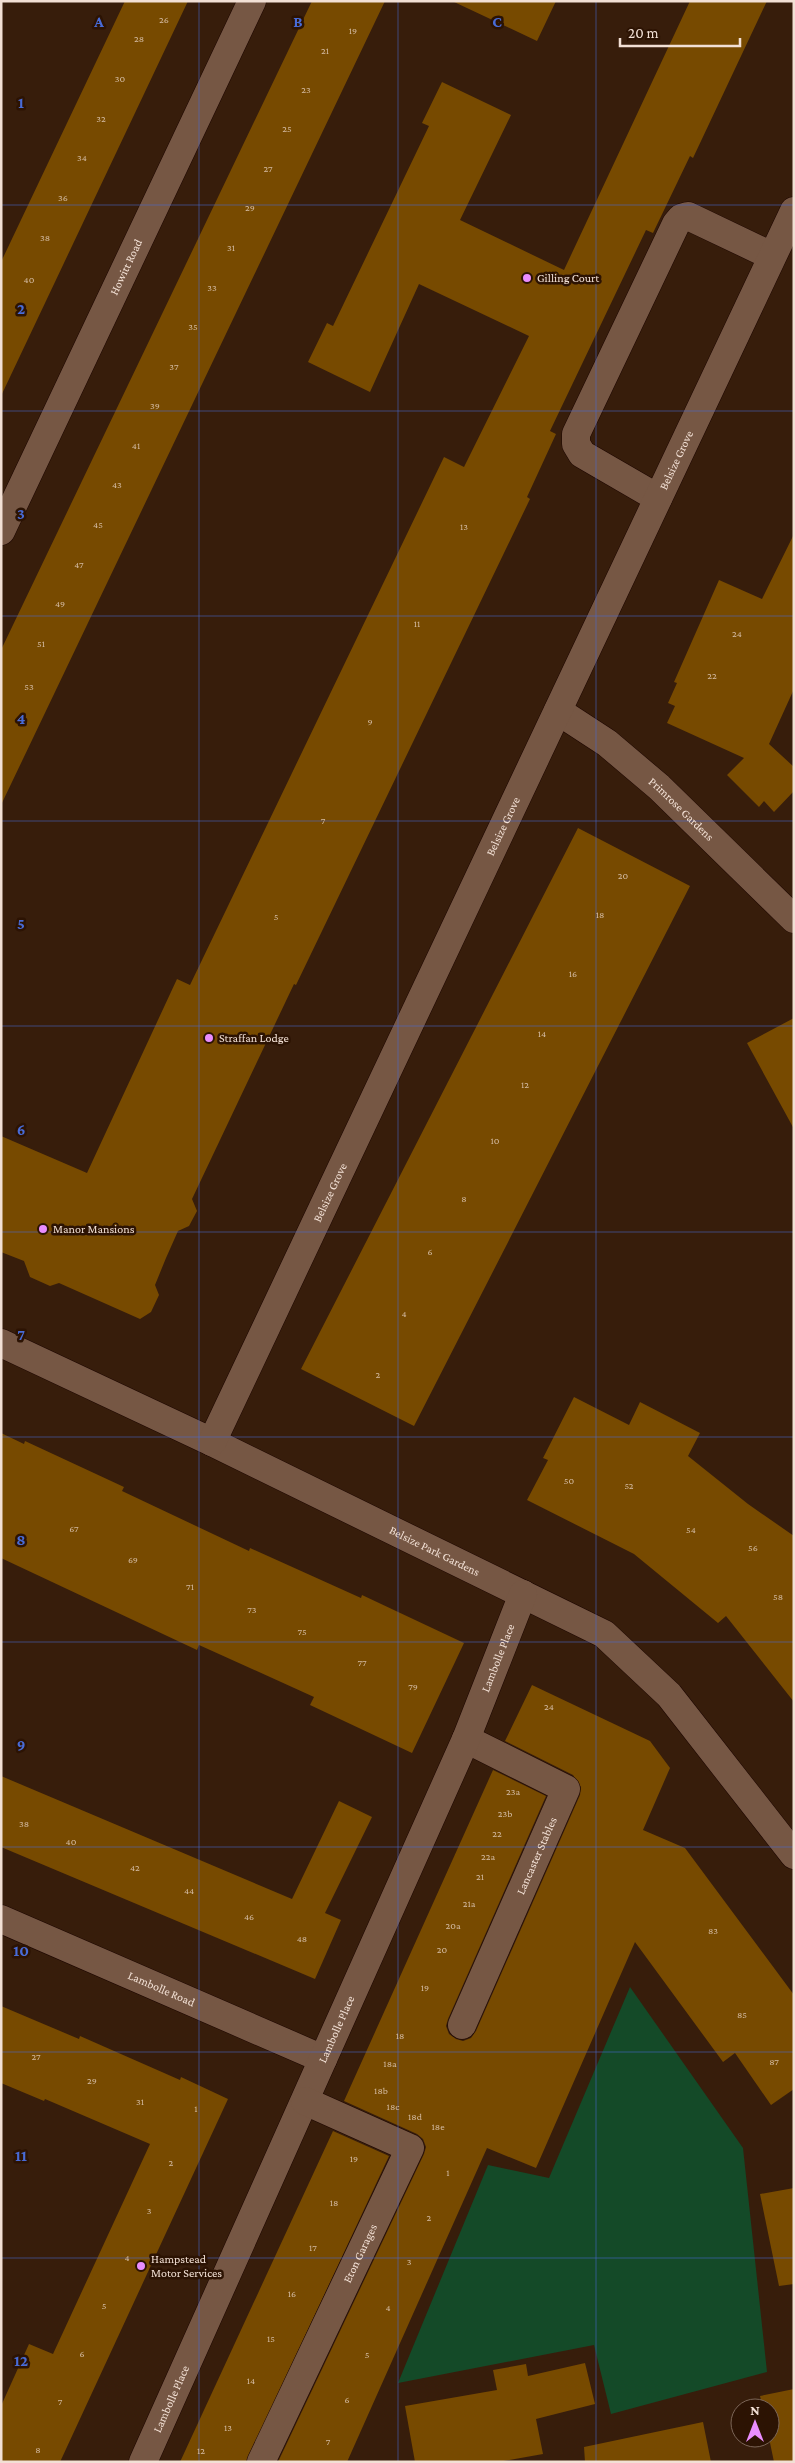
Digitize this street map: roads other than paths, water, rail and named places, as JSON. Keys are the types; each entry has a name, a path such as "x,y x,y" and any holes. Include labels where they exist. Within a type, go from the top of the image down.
{"street":[{"name":"Howitt Road","path":"1,531 252,1"},
{"name":"Belsize Grove","path":"212,1442 794,211"},
{"path":"658,498 582,454 576,444 576,434 676,224 681,218 688,216 772,256"},
{"name":"Primrose Gardens","path":"558,712 607,743 659,787 794,919"},
{"name":"Belsize Park Gardens","path":"1,1343 212,1442 604,1634 669,1695 794,1855"},
{"name":"Lambolle Place","path":"143,2462 466,1740 523,1594"},
{"name":"Lancaster Stables","path":"462,2025 566,1789 466,1740"},
{"name":"Lambolle Road","path":"1,1919 204,2005 323,2059"},
{"name":"Eton Garages","path":"261,2462 410,2148 305,2101"}],"place":[{"name":"Gilling Court","path":"527,278"},
{"name":"Straffan Lodge","path":"209,1038"},
{"name":"Manor Mansions","path":"43,1229"},
{"name":"Hampstead Motor Services","path":"141,2266"}]}
